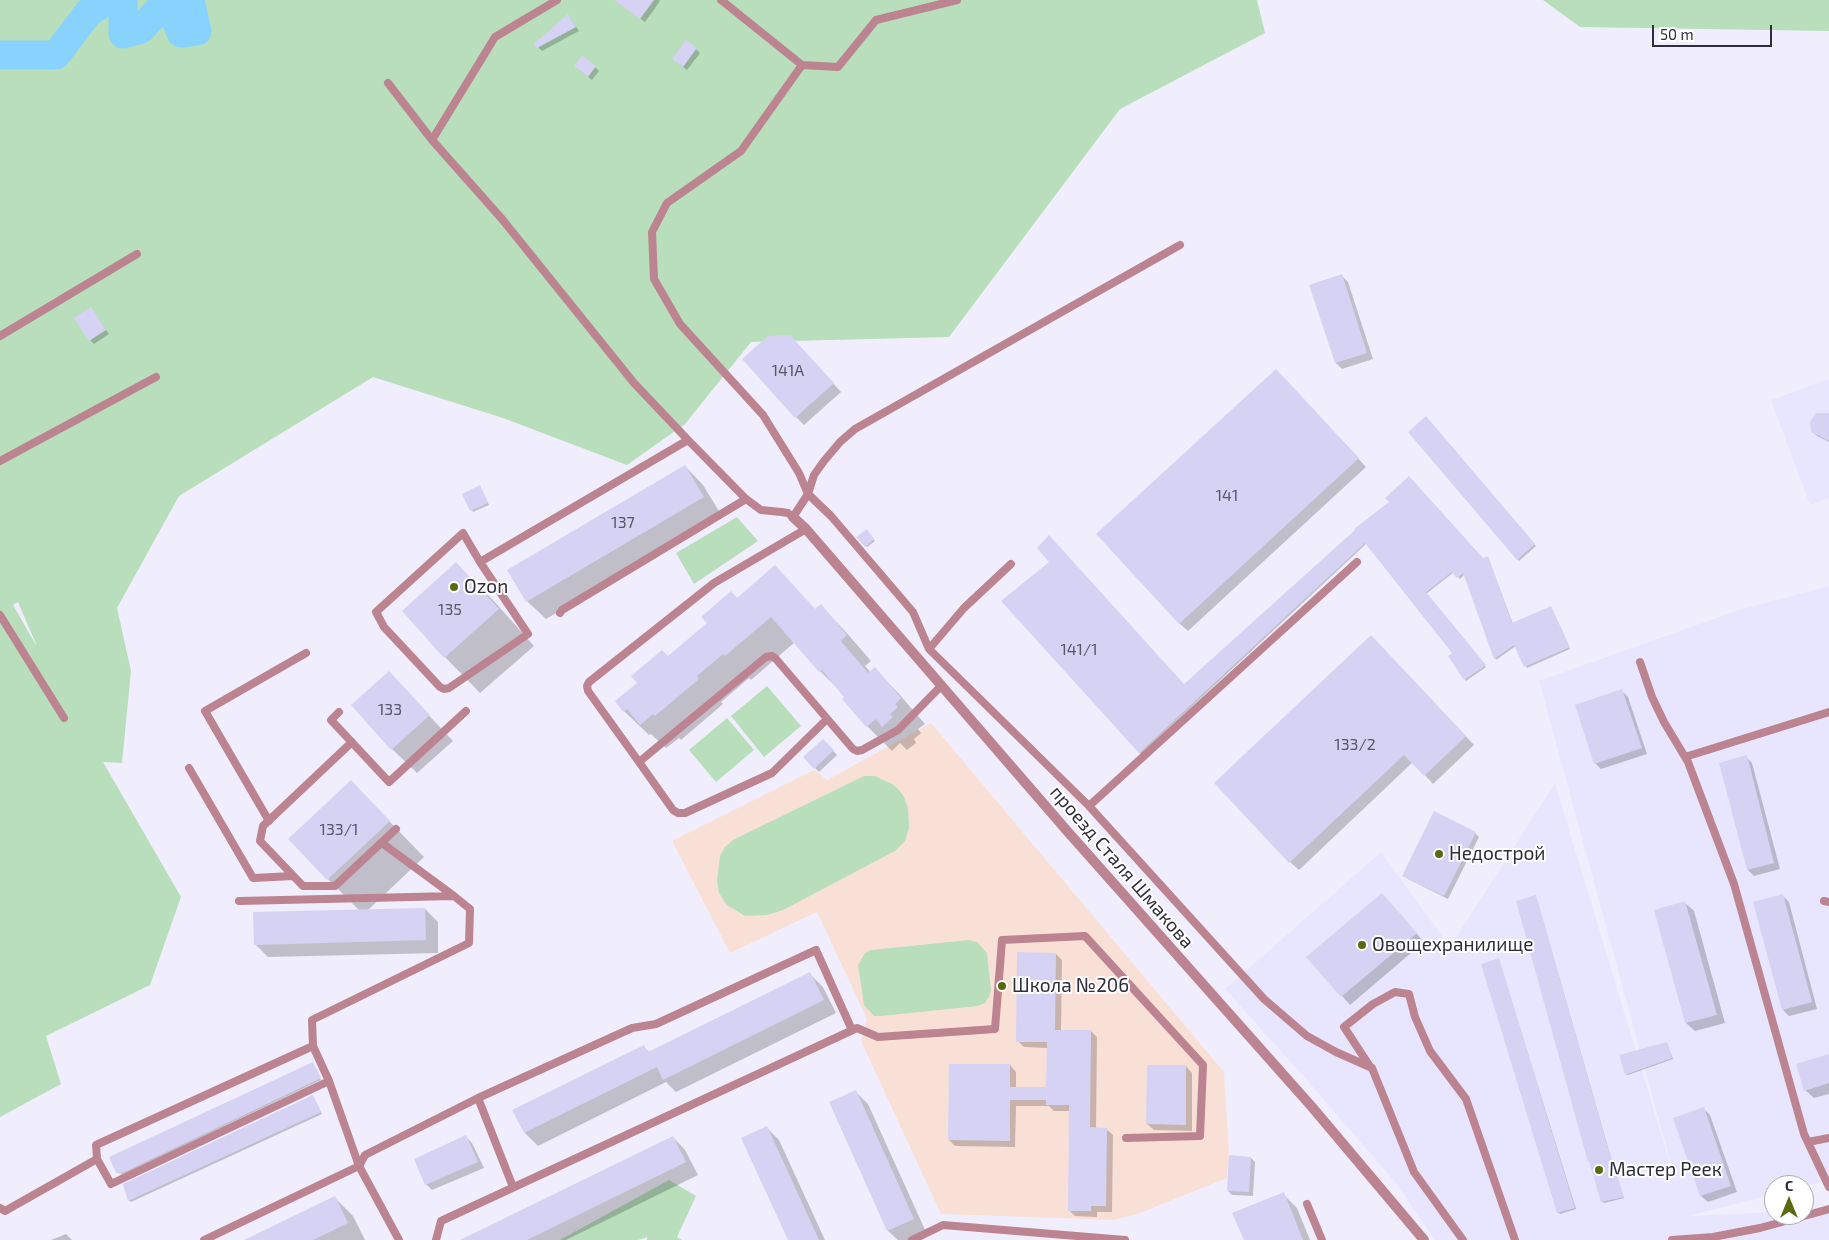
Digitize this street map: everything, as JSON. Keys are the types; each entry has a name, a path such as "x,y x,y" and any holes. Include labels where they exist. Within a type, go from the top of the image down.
{"street":[{"name":"проезд Сталя Шмакова","path":"793,517 806,529 1068,832 1312,1107 1424,1240"}],"lane":[{"path":"432,140 495,37 558,0"},
{"path":"721,0 802,65 838,67 876,20 957,0"},
{"path":"802,65 741,151 667,203 652,232 654,280 680,324 762,415 799,473 808,494 831,516 913,612 929,649 1089,806 1264,999 1307,1036 1336,1052 1372,1068"},
{"path":"388,83 432,140 502,219 634,383 746,499 761,510 788,513 793,517 808,494 814,475 824,460 855,429 1180,245"},
{"path":"0,336 137,254"},
{"path":"0,461 156,377"},
{"path":"480,562 688,440"},
{"path":"560,613 562,610 746,499"},
{"path":"806,529 714,583 587,686 588,692 673,810 678,813 685,813 772,773 827,718"},
{"path":"463,533 480,562 528,634 449,688 440,688 384,627 376,612 463,533"},
{"path":"1089,806 1357,562"},
{"path":"929,649 964,608 1011,564"},
{"path":"0,615 64,718"},
{"path":"269,821 205,711 306,653"},
{"path":"639,762 766,658 772,656 853,749 857,751 898,730 941,686"},
{"path":"1640,662 1664,722 1685,756 1734,884 1804,1134 1829,1187"},
{"path":"340,712 332,720 389,782 466,711"},
{"path":"1685,756 1829,712"},
{"path":"352,742 263,826 260,841 303,886 336,886 396,829"},
{"path":"189,768 253,878 293,876"},
{"path":"382,842 470,909 469,943 312,1020 313,1046 329,1081 359,1166 399,1240"},
{"path":"239,901 454,896"},
{"path":"436,1240 441,1220 857,1028 878,1037 995,1029 1002,940 1085,936 1203,1065 1200,1136 1126,1138"},
{"path":"204,1240 359,1166 365,1155 478,1098 632,1028 656,1024 816,950 852,1030"},
{"path":"1463,1240 1414,1172 1372,1068 1344,1027 1373,1004 1395,992 1410,994 1415,1018 1430,1051 1466,1100 1515,1240"},
{"path":"313,1046 96,1145 97,1159 111,1184 329,1081"},
{"path":"478,1098 513,1187"},
{"path":"1808,1142 1829,1138"},
{"path":"0,1208 5,1211 97,1159"},
{"path":"1307,1204 1322,1240"},
{"path":"1672,1240 1713,1237 1768,1226 1829,1209"},
{"path":"912,1240 943,1225 1124,1240"}],"shaded area":[{"path":"1829,379 1829,498 1810,505 1771,400"},
{"path":"1829,586 1829,1180 1814,1184 1814,1175 1764,1175 1764,1197 1689,1216 1764,1212 1764,1225 1814,1225 1814,1211 1829,1210 1829,1240 1435,1240 1395,1182 1225,989 1381,852 1450,947 1555,783 1678,1190 1539,681 1739,610"},
{"name":"Школа №206","path":"931,723 1224,1072 1229,1155 1227,1178 1140,1213 1115,1220 941,1214 861,1041 867,1019 817,912 730,953 672,841 814,770 827,780"}],"green space":[{"path":"0,0 1257,0 1265,33 1120,109 949,337 751,342 685,424 627,465 503,418 373,377 179,496 117,608 131,671 122,763 103,762 181,897 150,985 46,1036 61,1084 0,1117","holes":["18,602 36,644 13,605"]},
{"path":"1543,0 1829,0 1829,31 1580,27"},
{"path":"737,517 758,541 694,584 676,553"},
{"path":"767,686 801,726 764,757 731,716"},
{"path":"727,718 754,750 716,782 689,750"},
{"path":"864,776 875,776 892,784 904,797 908,808 909,828 905,841 895,851 783,910 767,915 745,916 727,905 719,893 717,881 720,856 725,847 733,840"},
{"path":"969,940 977,942 987,953 991,990 985,1003 978,1006 881,1016 874,1016 864,1005 858,965 865,953 871,950"},
{"path":"669,1180 696,1196 677,1237 682,1240 647,1240 647,1237 638,1240 560,1240"}],"building":[{"path":"614,0 654,0 640,19"},
{"path":"568,14 576,27 537,48 534,44"},
{"path":"686,40 697,48 683,67 672,59"},
{"path":"582,56 596,66 588,77 574,66"},
{"path":"1342,274 1367,353 1335,363 1309,285"},
{"path":"91,307 106,330 89,341 74,318"},
{"path":"790,335 834,383 795,418 742,359 768,336"},
{"path":"1276,369 1359,458 1179,624 1096,534"},
{"path":"1816,413 1829,413 1829,441 1811,432 1810,422"},
{"path":"1426,416 1535,544 1517,560 1408,432"},
{"path":"685,465 704,497 526,602 507,570"},
{"path":"1409,476 1483,558 1488,556 1512,623 1551,606 1570,647 1524,667 1514,645 1494,659 1463,573 1457,578 1452,572 1426,592 1486,665 1464,680 1448,656 1452,653 1365,543 1139,753 1001,601 1049,562 1037,548 1049,535 1184,684 1354,529 1389,502 1385,498"},
{"path":"480,485 488,503 470,511 462,494"},
{"path":"867,529 874,539 865,547 856,537"},
{"path":"456,562 499,609 444,658 402,611"},
{"path":"775,565 815,609 821,604 847,635 841,641 868,673 875,667 901,698 895,704 898,707 890,714 893,717 882,727 876,719 866,727 842,699 844,697 822,670 819,672 771,617 725,656 723,654 697,676 699,679 655,716 653,714 640,725 627,709 623,712 615,701 637,683 631,676 662,650 668,656 707,623 701,617 731,591 737,598"},
{"path":"1371,635 1466,736 1424,776 1404,755 1289,863 1214,783"},
{"path":"389,671 430,715 391,750 351,705"},
{"path":"1622,689 1642,748 1594,764 1575,705"},
{"path":"823,739 834,750 814,769 803,757"},
{"path":"1747,755 1774,863 1747,870 1719,763"},
{"path":"351,780 390,821 327,880 288,839"},
{"name":"Недострой","path":"1434,811 1476,832 1444,896 1402,876"},
{"name":"Овощехранилище","path":"1382,893 1417,933 1341,997 1306,957"},
{"path":"1783,894 1812,1002 1782,1010 1753,902"},
{"path":"1536,895 1610,1155 1624,1197 1601,1202 1588,1162 1516,901"},
{"path":"1685,901 1717,1015 1685,1023 1654,910"},
{"path":"425,908 426,940 254,945 253,912"},
{"path":"1017,952 1056,953 1055,1030 1091,1030 1090,1127 1107,1128 1106,1206 1091,1206 1091,1211 1068,1211 1069,1105 1046,1105 1046,1100 1010,1100 1010,1141 948,1140 949,1064 1010,1064 1010,1087 1046,1087 1047,1042 1016,1042"},
{"path":"1499,958 1575,1208 1557,1213 1481,964"},
{"path":"810,972 824,1000 663,1080 657,1067 524,1133 512,1110 644,1045 648,1052"},
{"path":"1667,1042 1672,1058 1625,1075 1619,1055"},
{"path":"1829,1054 1829,1083 1804,1091 1796,1064"},
{"path":"313,1062 321,1078 120,1174 119,1172 116,1173 109,1157"},
{"path":"1147,1065 1186,1065 1186,1125 1146,1124"},
{"path":"856,1090 914,1219 887,1231 829,1102"},
{"path":"313,1095 321,1112 128,1201 123,1184"},
{"path":"1704,1107 1731,1186 1700,1196 1673,1118"},
{"path":"767,1126 819,1240 788,1240 741,1138"},
{"path":"466,1135 478,1162 425,1185 414,1159"},
{"path":"673,1136 686,1162 527,1240 460,1240"},
{"path":"1229,1155 1251,1157 1249,1192 1227,1191"},
{"path":"1284,1192 1303,1240 1244,1240 1232,1213"},
{"path":"335,1196 348,1223 313,1240 244,1240"}],"waterway":[{"path":"0,55 56,55 88,13 107,0"},
{"path":"123,0 123,34 141,29 160,8 173,13 181,33 197,31 190,0"}],"place":[{"name":"Ozon","path":"454,587"},
{"name":"Недострой","path":"1439,854"},
{"name":"Овощехранилище","path":"1362,945"},
{"name":"Школа №206","path":"1002,986"},
{"name":"Мастер Реек","path":"1599,1170"}]}
